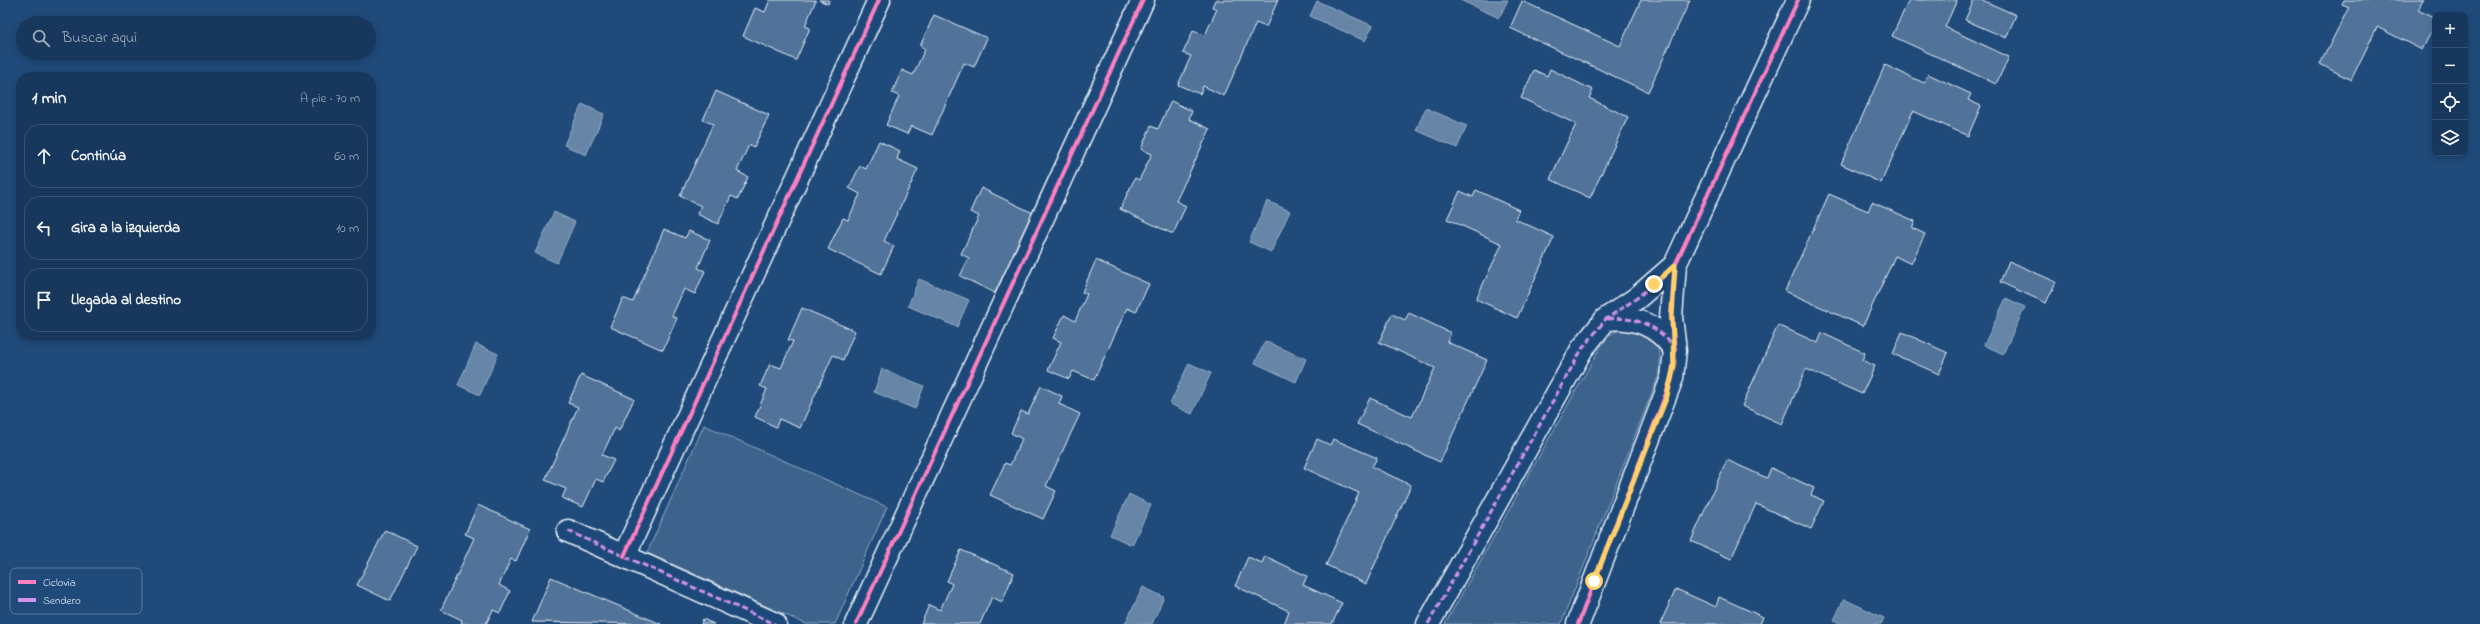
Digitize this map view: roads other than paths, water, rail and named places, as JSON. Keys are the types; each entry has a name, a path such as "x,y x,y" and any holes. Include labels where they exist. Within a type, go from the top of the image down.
{"street":[{"path":"624,556 879,0"},
{"path":"856,624 1143,0"},
{"path":"1578,624 1667,396 1674,366 1675,350 1672,317 1675,265 1798,0"},
{"path":"1428,624 1582,349 1606,319 1643,293 1675,265"},
{"path":"1606,319 1625,318 1646,323 1667,339 1675,350"},
{"path":"568,531 775,624"}]}
